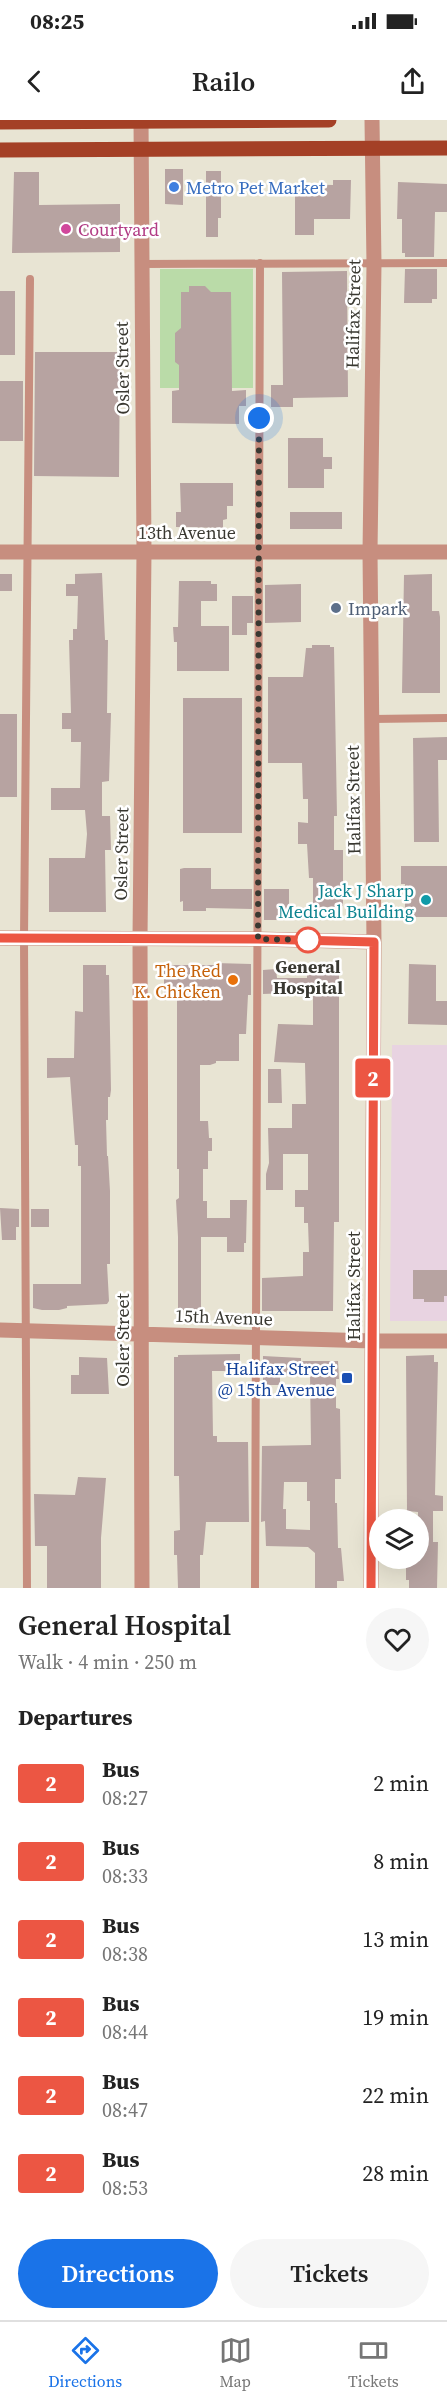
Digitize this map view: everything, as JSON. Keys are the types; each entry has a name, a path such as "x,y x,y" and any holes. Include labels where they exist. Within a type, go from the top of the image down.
{"main road":[{"path":"0,123 329,120"},
{"path":"0,150 447,148"}],"street":[{"name":"Halifax Street","path":"371,1588 374,942 370,552 374,264 372,120"},
{"name":"Osler Street","path":"141,121 144,552 140,938 142,1588"},
{"name":"13th Avenue","path":"0,552 447,552"},
{"path":"0,938 374,942"},
{"name":"15th Avenue","path":"0,1330 372,1341 447,1341"}],"lane":[{"path":"255,1588 260,263"},
{"path":"141,264 447,263"},
{"path":"27,1588 24,938 30,279"},
{"path":"372,719 447,718"}],"shaded area":[{"path":"392,1045 447,1045 447,1321 390,1321"}],"green space":[{"path":"160,269 253,269 253,388 160,388"}],"building":[{"name":"Metro Pet Market","path":"165,169 183,169 183,205 165,204"},
{"path":"206,171 221,171 221,218 218,218 218,237 206,237"},
{"name":"Courtyard","path":"14,172 39,172 39,205 120,204 120,252 12,253"},
{"path":"333,180 351,180 350,219 314,219 314,235 295,235 295,184 333,185"},
{"path":"398,182 447,184 447,212 435,212 434,257 405,257 405,253 402,253 402,219 397,219"},
{"path":"405,269 437,269 437,299 432,299 432,303 404,303"},
{"path":"347,271 348,397 293,398 293,407 271,407 271,385 283,385 282,272"},
{"path":"189,286 205,286 211,292 231,292 232,391 246,390 246,406 239,406 239,424 172,423 172,391 179,390 179,365 175,362 175,333 181,328 181,292 189,292"},
{"path":"0,291 15,291 15,355 0,355"},
{"path":"35,352 120,352 119,477 34,476"},
{"path":"0,381 23,381 23,441 0,441"},
{"path":"288,438 323,438 323,457 332,457 332,469 324,469 324,488 288,488"},
{"path":"180,483 233,483 233,506 227,506 227,519 223,520 223,528 176,527 176,512 181,512"},
{"path":"290,512 342,512 342,529 290,529"},
{"path":"102,573 105,640 108,640 107,713 111,713 109,781 102,782 102,816 110,816 111,850 105,850 106,912 49,912 49,858 85,858 87,834 85,810 51,810 51,788 80,788 81,742 71,742 71,729 62,729 62,713 71,713 69,640 73,640 73,629 77,629 78,596 66,596 66,584 75,584 75,574"},
{"path":"0,574 12,574 12,591 0,591"},
{"path":"432,574 432,611 439,611 440,617 440,693 402,693 404,575"},
{"path":"179,581 211,581 211,584 217,584 217,601 201,601 201,626 229,626 229,671 177,671 177,642 174,642 173,627 178,627"},
{"path":"301,584 301,622 265,623 265,585"},
{"path":"232,596 253,596 253,623 247,623 247,635 232,635"},
{"path":"312,645 334,647 337,816 334,816 334,850 343,850 343,906 338,907 313,907 313,878 309,878 307,844 298,844 298,822 308,823 308,799 303,799 302,763 268,763 268,677 303,677 306,648 312,648"},
{"path":"183,698 242,698 242,833 183,833"},
{"path":"0,714 17,714 17,797 0,797"},
{"path":"447,737 447,760 438,760 439,842 414,842 413,738"},
{"name":"Jack J Sharp Medical Building","path":"401,866 447,866 447,917 405,917 405,884 401,884"},
{"path":"211,868 211,889 252,889 252,909 206,908 206,911 183,911 183,901 180,902 180,869"},
{"path":"264,889 289,889 289,920 264,920"},
{"path":"215,963 251,964 251,995 248,995 246,1034 239,1034 239,1061 216,1061 210,1065 200,1065 200,1121 208,1121 209,1138 212,1138 212,1151 208,1151 208,1169 203,1169 203,1201 207,1201 207,1218 230,1218 230,1200 247,1200 246,1243 244,1243 244,1252 227,1252 227,1237 201,1237 201,1310 178,1310 177,993 164,993 164,965 215,965"},
{"path":"307,964 339,966 339,1222 334,1222 333,1311 262,1311 262,1278 303,1276 303,1252 309,1252 308,1223 304,1223 304,1207 295,1207 295,1190 308,1190 308,1154 283,1154 283,1190 266,1190 266,1174 269,1163 268,1128 292,1128 292,1104 306,1104 305,1063 274,1062 278,1024 313,1025 313,992 263,994 263,970 276,969 277,978 307,978"},
{"path":"409,964 436,965 436,1001 447,1001 447,1025 408,1024"},
{"path":"83,965 106,965 106,975 109,975 111,1090 110,1097 108,1097 108,1120 106,1120 110,1191 110,1264 107,1264 109,1301 107,1304 42,1310 33,1308 33,1284 81,1284 81,1166 78,1166 78,1145 75,1145 70,1077 47,1078 47,1058 74,1058 75,1011 83,1012"},
{"path":"268,1069 281,1069 282,1103 268,1103"},
{"path":"0,1208 19,1209 16,1240 2,1240"},
{"path":"31,1209 49,1209 49,1227 31,1227"},
{"path":"413,1270 447,1270 447,1296 444,1296 444,1302 424,1302 424,1299 413,1299"},
{"path":"240,1354 240,1371 212,1371 213,1436 217,1436 217,1442 248,1442 249,1522 206,1522 203,1555 200,1555 200,1588 178,1588 177,1555 174,1555 174,1531 180,1530 179,1476 174,1476 174,1357 178,1355"},
{"path":"434,1355 434,1362 438,1362 435,1495 443,1496 443,1511 433,1511 433,1542 438,1542 437,1588 409,1588 409,1580 406,1580 406,1569 429,1569 429,1509 407,1509 406,1356"},
{"path":"263,1356 301,1358 301,1361 338,1361 336,1408 340,1409 341,1479 335,1479 335,1503 337,1503 338,1548 341,1548 344,1581 337,1581 337,1588 315,1588 315,1553 308,1547 266,1546 265,1521 261,1522 262,1446 311,1445 310,1374 280,1375 280,1385 263,1385","holes":["284,1482 307,1482 307,1501 310,1501 310,1530 286,1529 286,1509 283,1509"]},
{"path":"79,1357 107,1358 109,1394 71,1394 71,1375 79,1375"},
{"path":"78,1477 106,1478 101,1538 101,1588 47,1588 47,1546 35,1546 34,1494 75,1495"}],"bus line":[{"name":"2","path":"0,938 374,942 371,1588"}],"place":[{"name":"Metro Pet Market","path":"174,187"},
{"name":"Courtyard","path":"66,229"},
{"name":"Impark","path":"336,608"},
{"name":"Jack J Sharp Medical Building","path":"426,900"},
{"name":"General Hospital","path":"308,940"},
{"name":"The Red K. Chicken","path":"233,980"},
{"name":"Halifax Street @ 15th Avenue","path":"347,1378"}],"route":[{"path":"259,418 258,939 308,940"}]}
